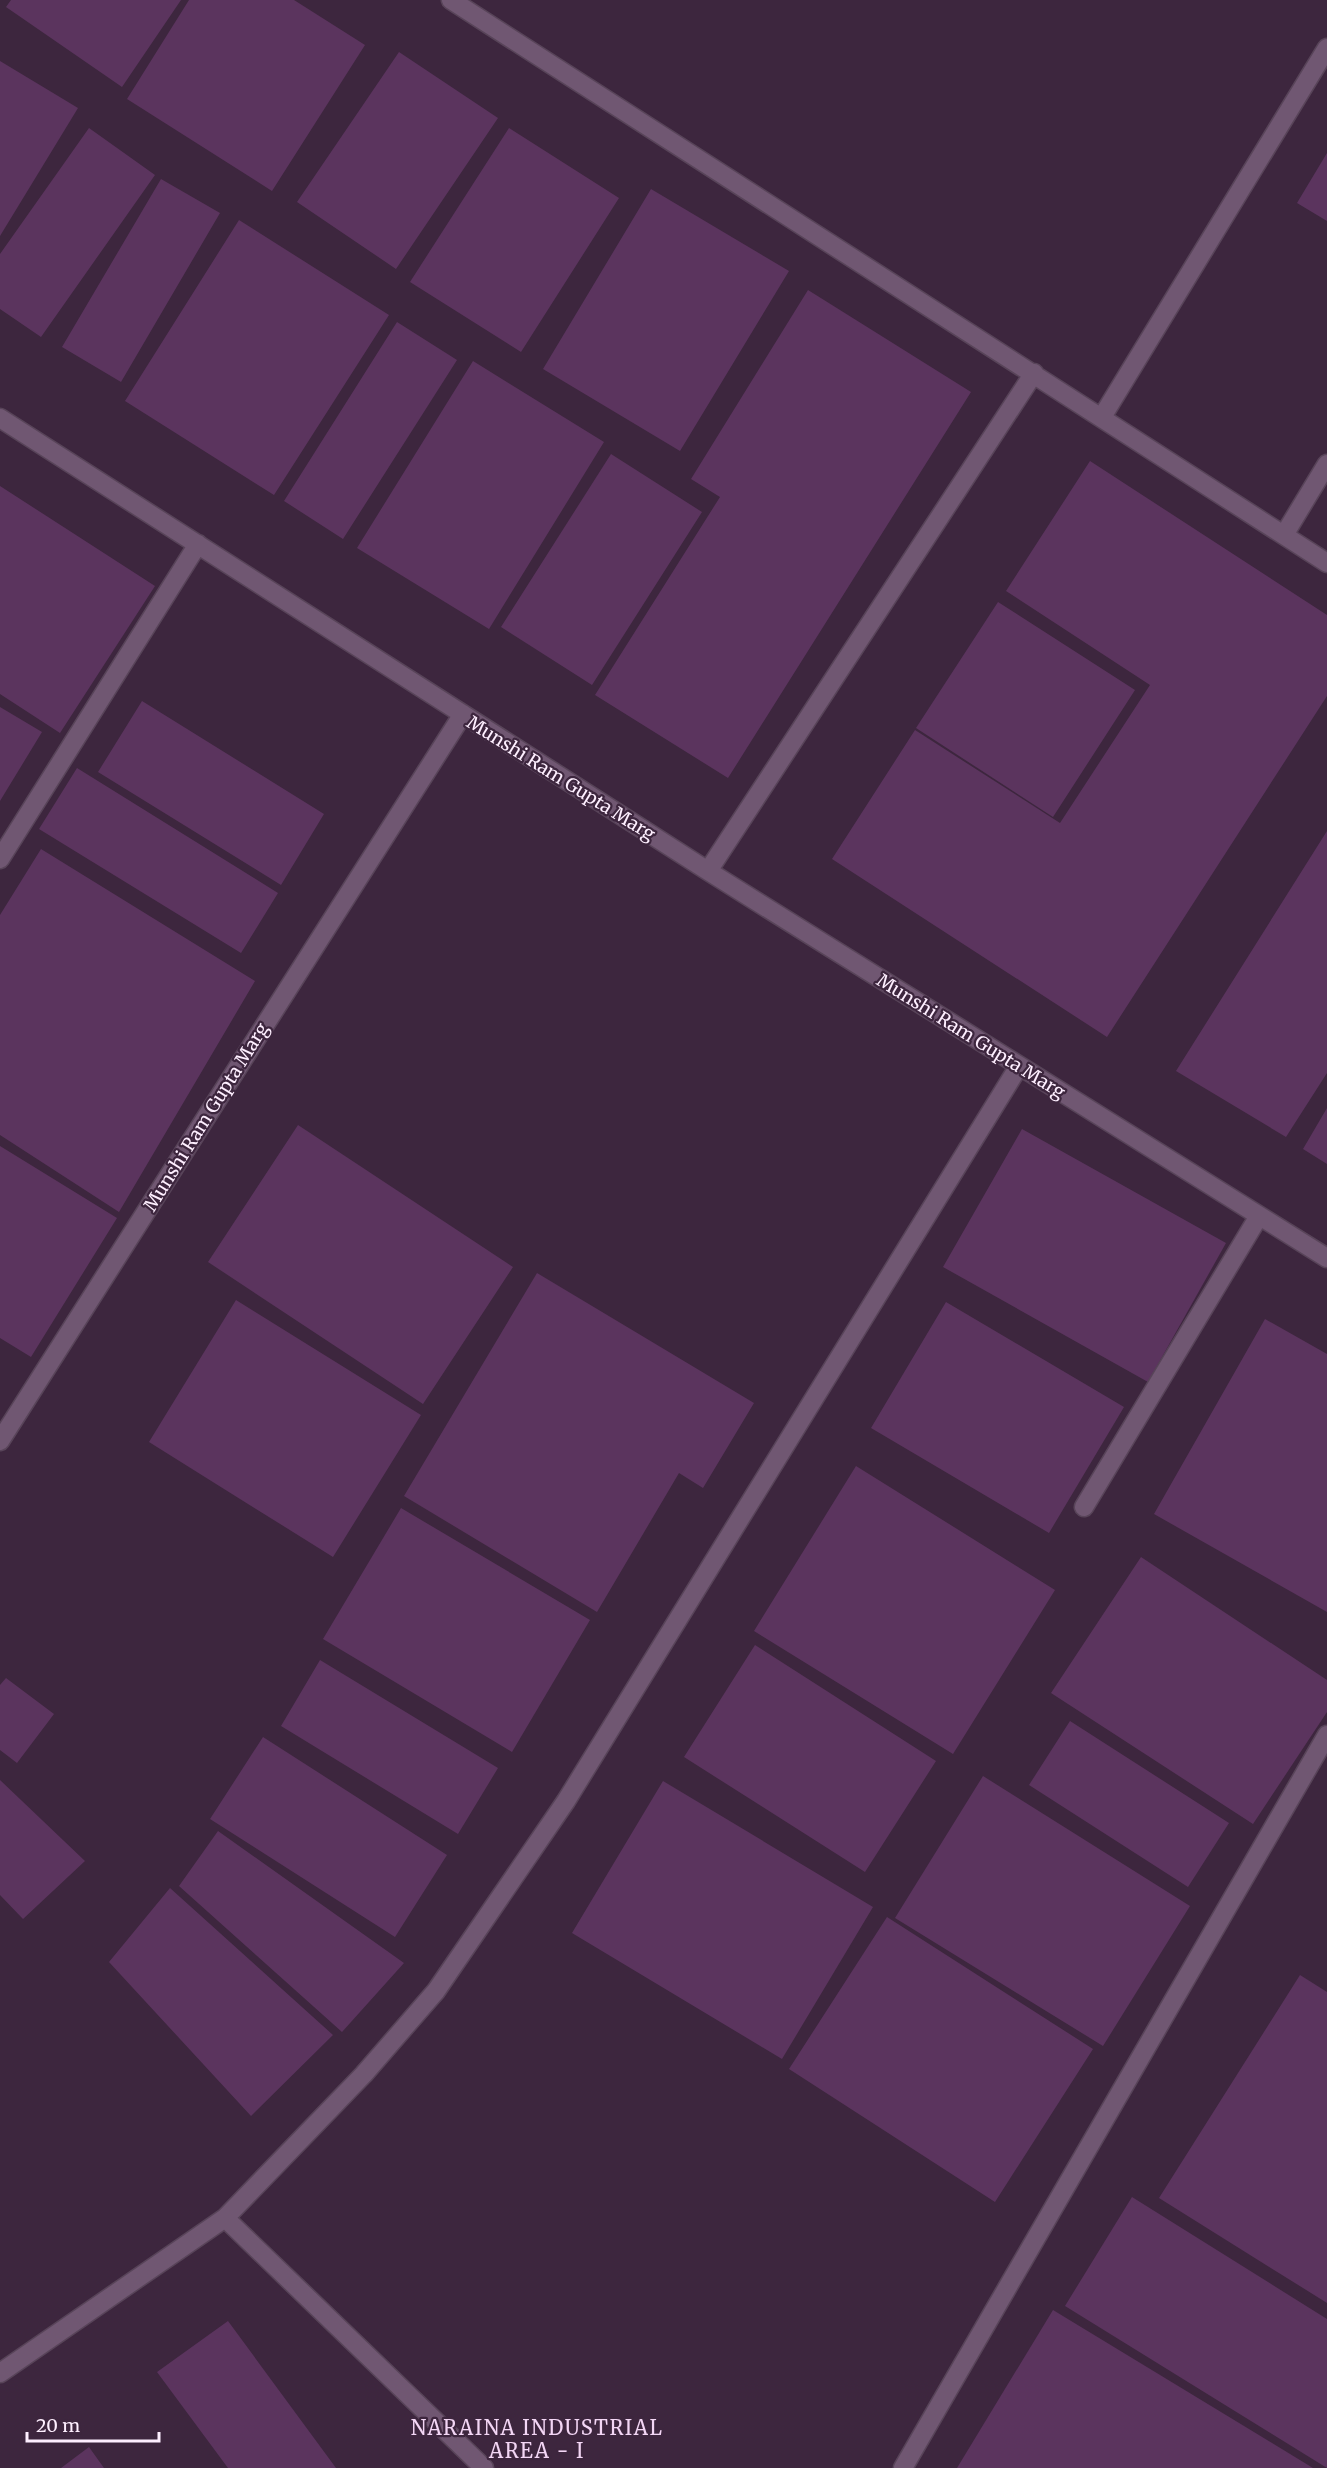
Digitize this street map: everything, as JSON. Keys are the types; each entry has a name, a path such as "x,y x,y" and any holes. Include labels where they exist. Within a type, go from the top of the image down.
{"lane":[{"path":"452,0 918,302 1034,373 1327,563"},
{"path":"1102,417 1327,48"},
{"path":"708,871 1034,373"},
{"path":"0,418 463,714"},
{"path":"1284,535 1327,464"},
{"path":"0,859 198,544"},
{"name":"Munshi Ram Gupta Marg","path":"0,1441 463,714 708,871 1327,1258"},
{"path":"0,2373 225,2218 364,2074 436,1991 566,1801 1019,1066"},
{"path":"1084,1507 1259,1216"},
{"path":"903,2468 1327,1735"},
{"path":"225,2218 484,2468"}],"building":[{"path":"11,0 181,0 122,87 6,7"},
{"path":"189,0 294,0 365,45 272,191 127,99"},
{"path":"399,52 498,118 396,269 297,202"},
{"path":"0,61 78,108 0,236"},
{"path":"89,128 155,175 41,337 0,309 0,254"},
{"path":"509,128 619,198 521,352 410,282"},
{"path":"1327,153 1327,221 1297,203"},
{"path":"161,179 220,213 121,382 62,347"},
{"path":"651,189 789,271 680,451 543,369"},
{"path":"239,220 389,315 274,495 125,401"},
{"path":"808,290 971,392 728,778 595,695 720,497 691,479"},
{"path":"397,322 457,360 343,539 284,501"},
{"path":"473,361 604,442 489,629 357,548"},
{"path":"611,454 702,512 592,685 501,627"},
{"path":"1090,461 1327,615 1327,696 1107,1037 832,859 915,730 1060,823 1150,685 1006,591"},
{"path":"0,486 155,586 60,733 0,694"},
{"path":"998,602 1135,690 1053,817 916,728"},
{"path":"142,701 324,814 281,885 98,772"},
{"path":"0,707 42,732 0,801"},
{"path":"77,768 278,893 241,953 39,829"},
{"path":"1327,831 1327,1073 1286,1137 1176,1071"},
{"path":"41,849 255,981 119,1212 0,1135 0,915"},
{"path":"1327,1108 1327,1164 1303,1149"},
{"path":"298,1125 513,1267 423,1404 208,1262"},
{"path":"1022,1129 1226,1243 1148,1382 943,1267"},
{"path":"0,1146 117,1218 31,1357 0,1338"},
{"path":"537,1273 754,1403 703,1488 679,1473 597,1612 404,1496"},
{"path":"236,1300 421,1415 333,1557 149,1442"},
{"path":"946,1302 1124,1407 1049,1533 871,1428"},
{"path":"1265,1319 1327,1354 1327,1612 1154,1514"},
{"path":"856,1466 1055,1590 953,1754 754,1631"},
{"path":"401,1508 590,1620 512,1752 323,1639"},
{"path":"1141,1557 1327,1680 1327,1712 1253,1824 1051,1693"},
{"path":"755,1645 936,1761 865,1872 684,1757"},
{"path":"320,1660 498,1768 458,1834 281,1726"},
{"path":"6,1678 54,1714 17,1763 0,1750 0,1685"},
{"path":"1070,1721 1229,1823 1188,1887 1029,1785"},
{"path":"263,1737 447,1855 395,1937 210,1819"},
{"path":"983,1776 1190,1906 1103,2046 895,1918"},
{"path":"0,1780 85,1861 23,1919 0,1895"},
{"path":"663,1781 873,1907 782,2059 572,1933"},
{"path":"218,1831 404,1963 342,2032 179,1886"},
{"path":"170,1888 333,2035 251,2116 109,1962"},
{"path":"887,1917 1093,2049 995,2202 789,2069"},
{"path":"1300,1975 1327,1992 1327,2303 1159,2198"},
{"path":"1132,2197 1327,2319 1327,2468 1065,2306"},
{"path":"1053,2310 1313,2468 957,2468"},
{"path":"228,2321 336,2468 228,2468 157,2372"},
{"path":"89,2447 104,2468 61,2468"}],"district":[{"name":"NARAINA INDUSTRIAL AREA - I","path":"537,2438"}]}
